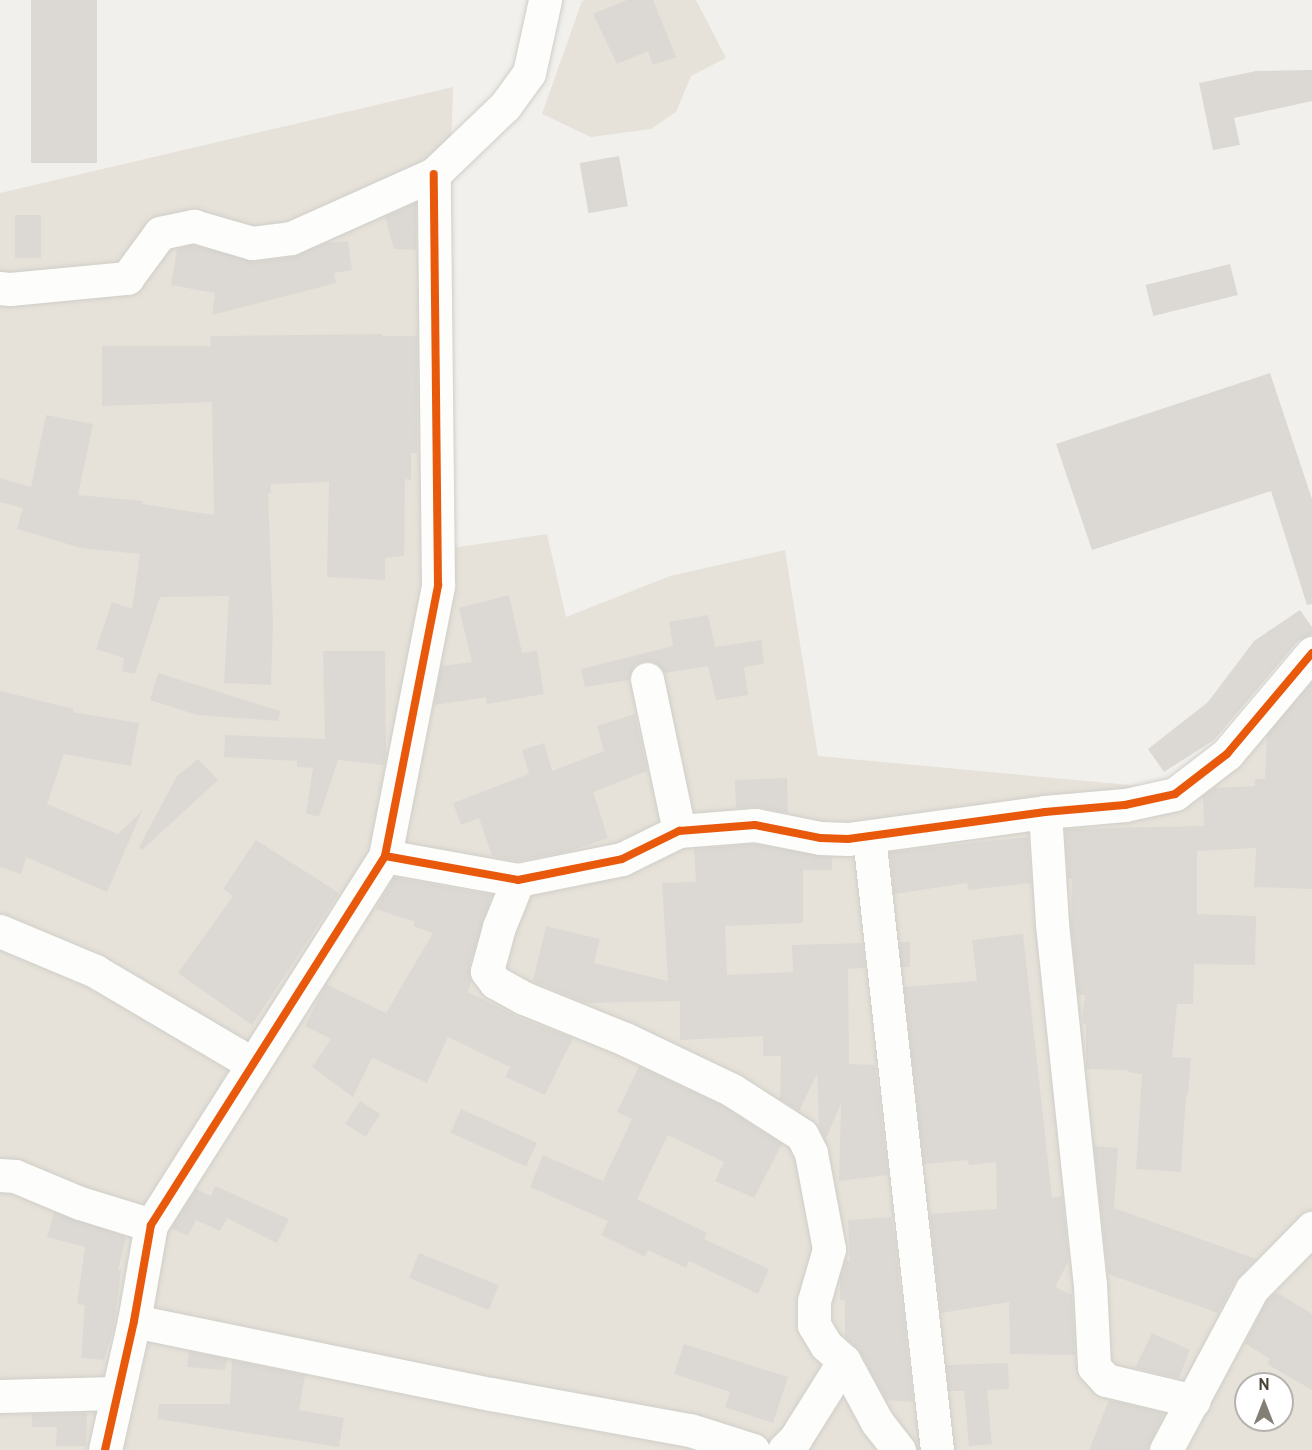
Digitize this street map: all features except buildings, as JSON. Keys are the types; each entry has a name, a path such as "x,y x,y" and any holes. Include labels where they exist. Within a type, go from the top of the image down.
{"street":[{"path":"0,288 127,278 160,233 194,226 252,243 291,238 434,174 505,106 530,73 545,0"},
{"path":"105,1450 116,1393 134,1322 151,1225 251,1063 385,856 438,585 434,174"},
{"path":"385,856 518,880 622,859 679,831 755,825 820,838 848,839 1045,812 1125,805 1175,794 1227,754 1312,653"},
{"path":"647,679 679,831"},
{"path":"1045,812 1052,924 1090,1284 1094,1367 1106,1380 1194,1401"},
{"path":"869,837 937,1450"},
{"path":"518,880 499,927 487,971 495,982 524,998 624,1039 732,1090 802,1135 811,1153 829,1249 814,1301 814,1326 826,1345 844,1361 877,1422 899,1450"},
{"path":"0,931 95,971 251,1063"},
{"path":"0,1175 15,1176 80,1203 151,1225"},
{"path":"1166,1450 1252,1289 1312,1228"},
{"path":"134,1322 490,1394 690,1430 753,1450"},
{"path":"784,1450 795,1439 844,1361"},
{"path":"0,1396 116,1393"}],"shaded area":[{"path":"696,0 726,58 691,76 676,112 651,129 591,137 542,114 582,1"},
{"path":"453,87 438,550 547,534 566,617 670,576 785,550 818,756 1162,788 1235,734 1312,654 1312,1450 0,1450 0,193"}],"cycle path":[{"path":"105,1450 134,1321 151,1225 385,856 438,585 434,174"},
{"path":"385,856 518,880 622,859 679,831 755,825 820,838 848,839 1045,812 1125,805 1175,794 1227,754 1312,653"}]}
